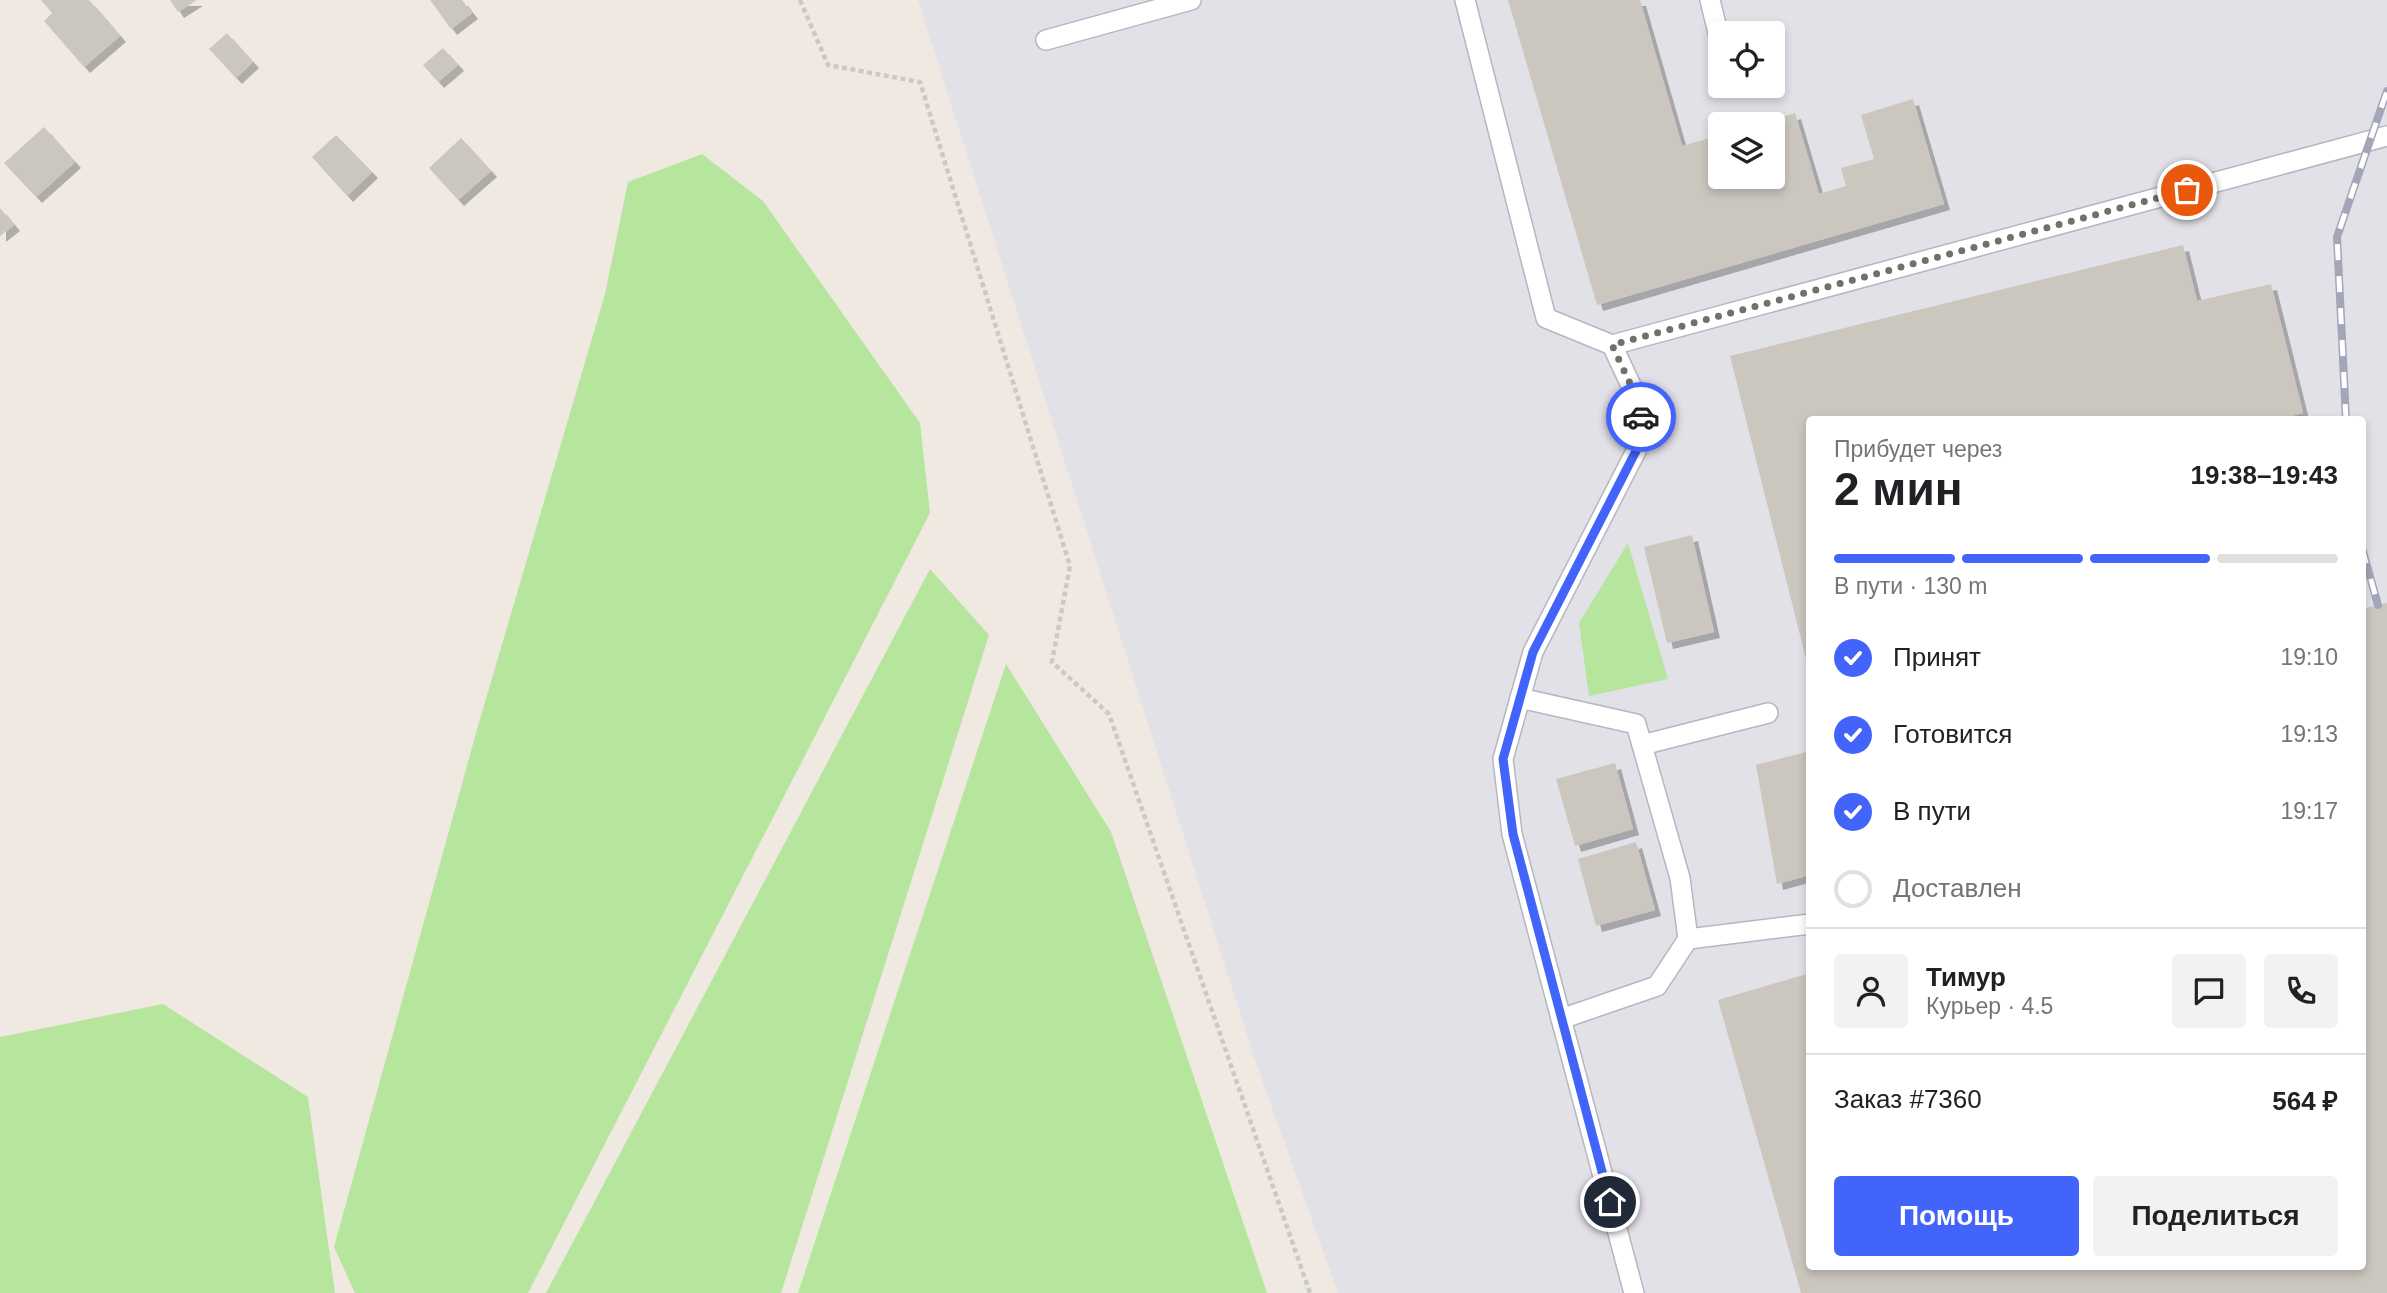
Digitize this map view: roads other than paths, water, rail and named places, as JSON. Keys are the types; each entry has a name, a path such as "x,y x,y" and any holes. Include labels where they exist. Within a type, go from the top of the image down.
{"lane":[{"path":"1045,40 1191,0"},
{"path":"1465,0 1546,318 1612,345 2387,136"},
{"path":"1710,0 1715,21"},
{"path":"1612,345 1642,409 1636,451 1533,652 1503,759 1513,834 1634,1293"},
{"path":"1520,698 1636,724 1680,878 1688,939 1657,986 1561,1019"},
{"path":"1642,745 1768,713"},
{"path":"1688,939 1806,924"}],"railway":[{"path":"2346,416 2337,237 2387,91"},
{"path":"2366,562 2378,605"}]}
